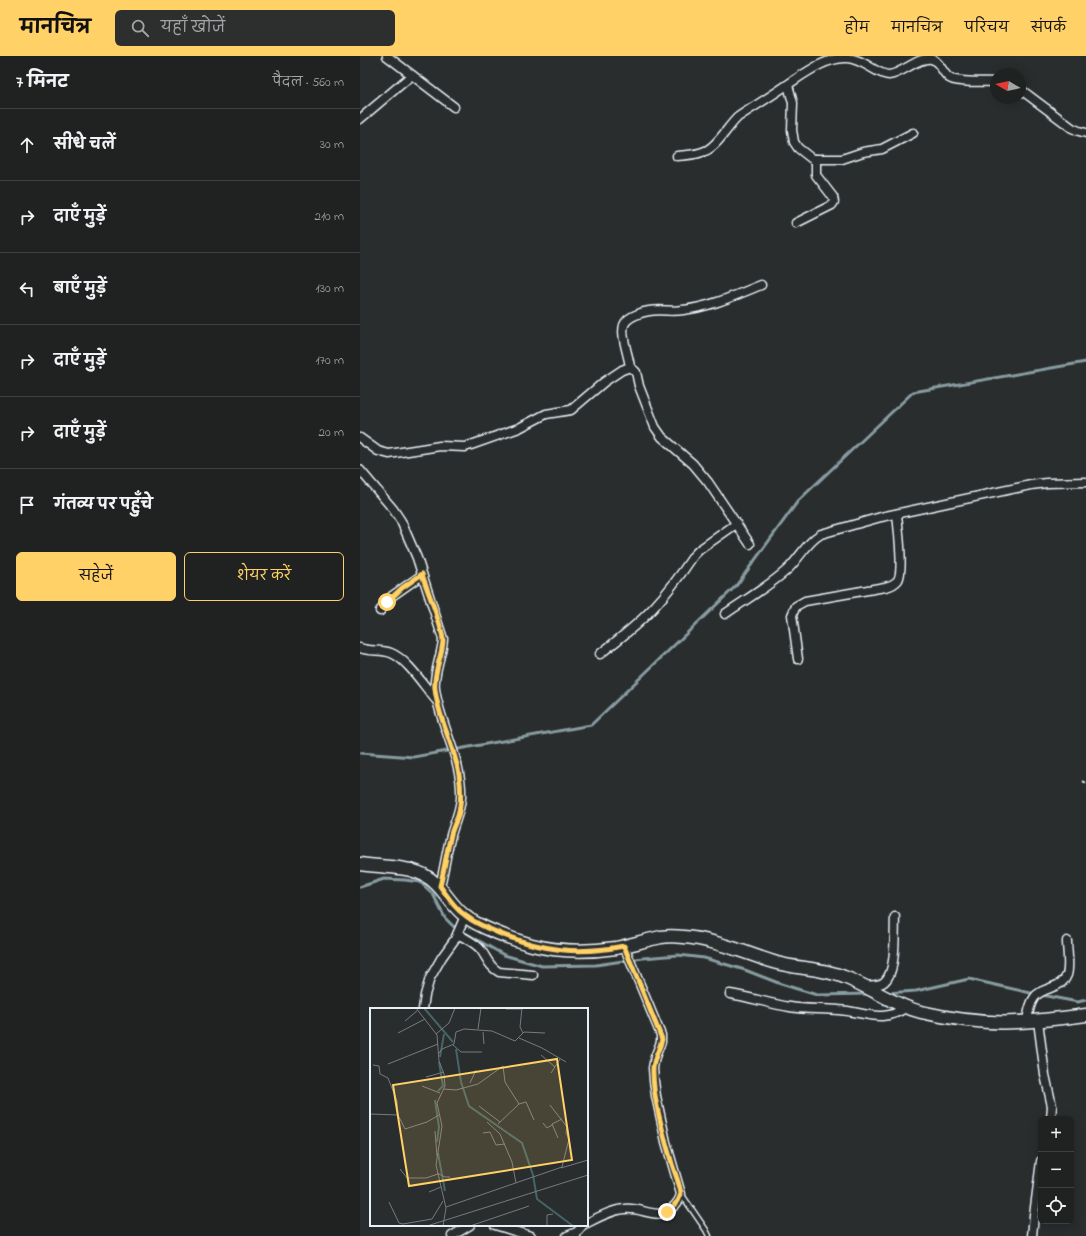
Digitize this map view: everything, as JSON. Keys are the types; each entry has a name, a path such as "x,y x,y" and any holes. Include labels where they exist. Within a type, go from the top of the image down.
{"street":[{"path":"387,56 454,107"},
{"path":"677,156 700,153 712,147 738,116 804,74 835,59 854,58 878,71 889,74 920,61 933,59 950,79 990,82"},
{"path":"360,119 412,75"},
{"path":"788,85 793,103 792,130 794,142 808,157 816,159 842,159 863,152 882,149 913,133"},
{"path":"1026,94 1072,128 1086,133"},
{"path":"796,223 832,205 834,202 833,197 816,175 816,159"},
{"path":"750,544 699,471 658,432 645,404 636,372 630,367 623,332 627,320 645,312 682,311 722,301 761,285"},
{"path":"360,438 378,451 388,454 440,446 465,447 520,428 546,414 571,410 604,382 622,370 630,367"},
{"path":"360,470 393,509 401,521 417,558 443,639 435,680 437,701 459,774 461,799 458,816 450,838 440,886"},
{"path":"725,614 777,578 790,567 816,536 821,534 897,514 1031,485 1086,482"},
{"path":"798,659 792,615 796,606 806,601 885,587 894,584 898,579 900,562 897,514"},
{"path":"600,654 630,631 654,608 668,592 699,550 736,524"},
{"path":"380,611 392,596 422,574"},
{"path":"360,648 387,652 398,657 408,666 437,701"},
{"path":"360,864 414,871 424,875 440,886 455,907 465,916 481,925 520,942 549,949 587,951 624,946 662,937 674,936 699,939 732,947 777,963 835,973 907,1007 922,1012 968,1020 999,1023 1086,1015"},
{"path":"423,1008 430,978 438,963 458,934 465,916"},
{"path":"863,986 880,985 888,978 894,950 895,917"},
{"path":"458,934 476,945 494,969 499,972 533,975"},
{"path":"1051,1116 1052,1106 1030,1007 1037,994 1059,984 1067,975 1067,940"},
{"path":"588,1223 605,1215 625,1209 662,1214 676,1205 681,1194 666,1142 654,1081 653,1068 655,1057 661,1042 661,1035 624,946"},
{"path":"730,994 746,996 788,1007 840,1010 878,1017 892,1015 907,1007"},
{"path":"1032,1236 1038,1184"},
{"path":"452,1236 468,1226"},
{"path":"498,1226 531,1236"},
{"path":"567,1236 576,1234 582,1226"}],"lane":[{"path":"681,1194 709,1236"}],"path":[{"path":"1082,781 1086,783"}],"waterway":[{"path":"360,753 414,757 591,725 736,586 798,501 913,392 1086,362"},
{"path":"360,887 384,879 420,882 433,894 445,918 453,926 504,955 542,966 596,965 643,958 678,955 704,958 745,970 781,984 817,995 870,994"},
{"path":"886,993 916,991 969,979 1035,994"},
{"path":"1041,995 1078,1002 1086,1000"}],"route":[{"path":"387,602 392,596 422,574 443,639 434,688 459,774 461,799 458,816 450,838 440,886 455,907 465,916 481,925 520,942 549,949 571,951 587,951 624,946 662,1039 655,1057 653,1068 654,1081 666,1142 681,1194 678,1201 667,1212"}]}
